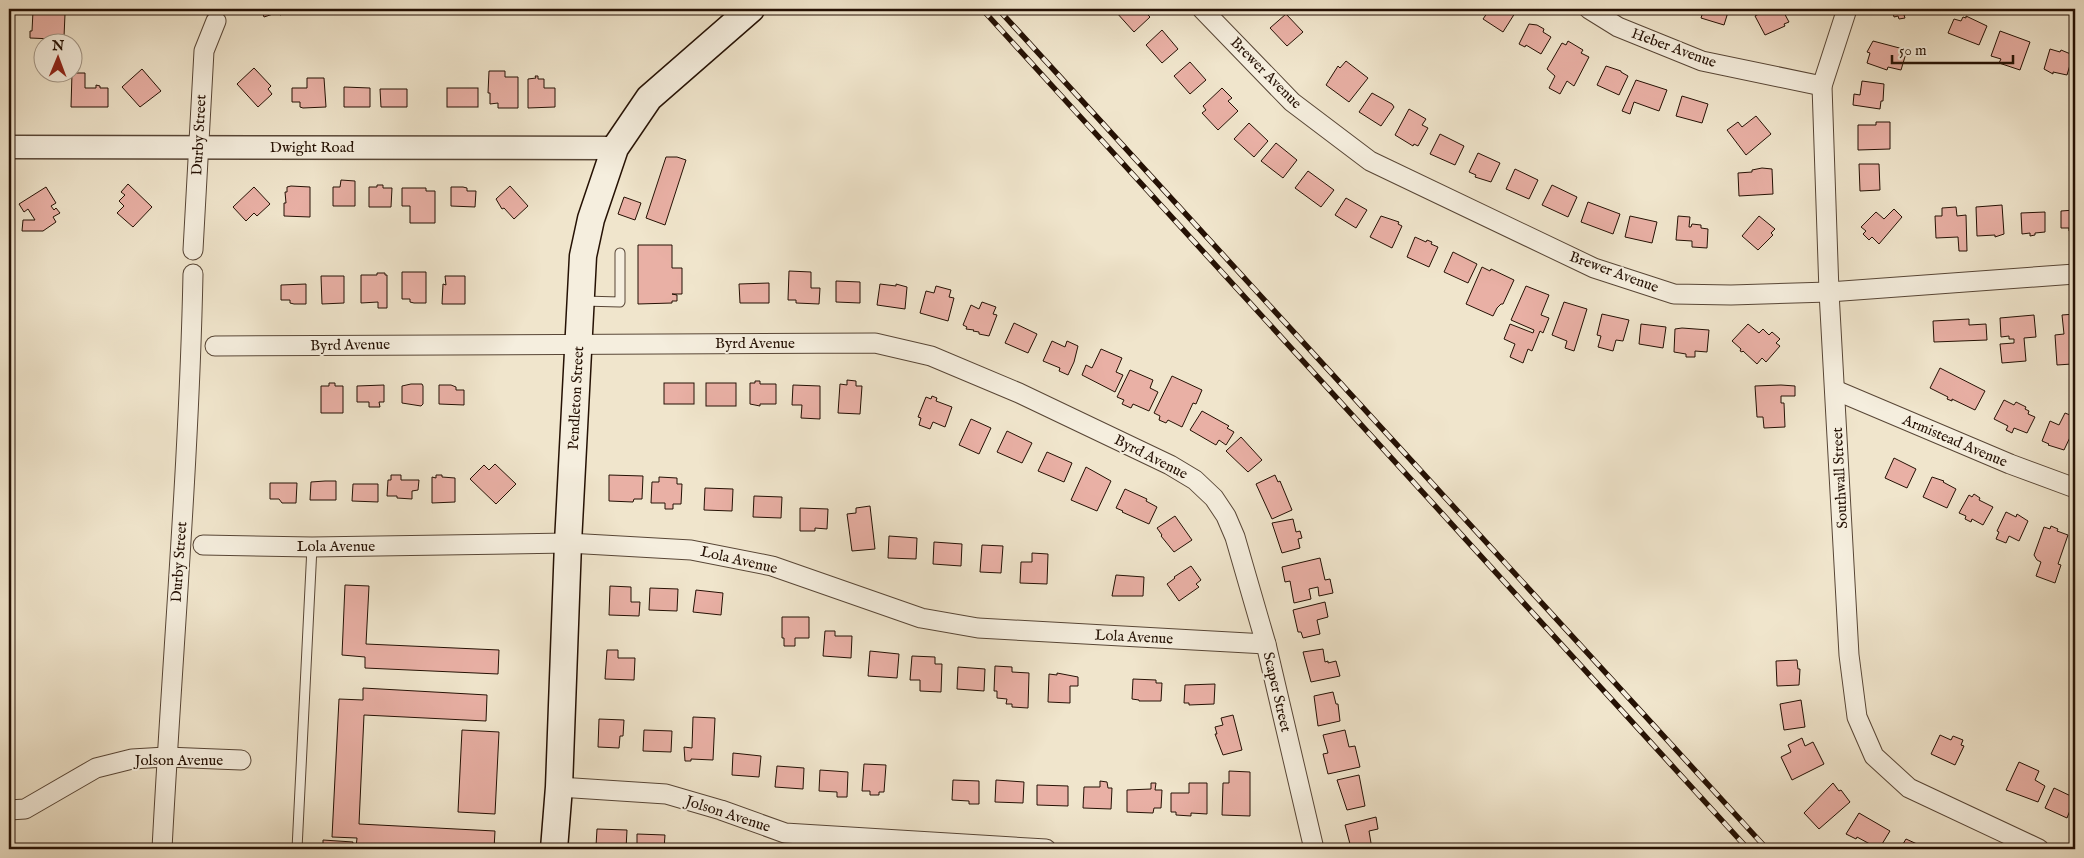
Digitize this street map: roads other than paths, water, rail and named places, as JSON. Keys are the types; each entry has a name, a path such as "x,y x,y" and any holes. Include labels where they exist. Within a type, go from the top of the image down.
{"main road":[{"name":"Pendleton Street","path":"554,849 559,787 568,543 583,256 590,219 615,148 650,98 751,9"}],"street":[{"name":"Brewer Avenue","path":"1202,9 1292,102 1370,161 1594,268 1674,294 1731,295 1829,292 2075,274"},
{"name":"Heber Avenue","path":"1589,9 1618,27 1702,61 1822,86"},
{"name":"Southwall Street","path":"1847,9 1822,86 1829,292 1849,655 1857,717 1874,756 1909,788 2040,849"},
{"name":"Durby Street","path":"193,250 204,51 216,21"},
{"name":"Dwight Road","path":"9,147 615,148"},
{"name":"Durby Street","path":"162,849 166,757 181,545 193,274"},
{"name":"Byrd Avenue","path":"215,346 875,343 931,356 1019,393 1170,465 1194,480 1214,498 1226,516 1235,537"},
{"name":"Armistead Avenue","path":"1835,390 2010,464 2075,488"},
{"name":"Scaper Street","path":"1235,537 1266,644 1314,849"},
{"name":"Lola Avenue","path":"203,545 312,547 568,543 691,550 772,566 921,618 978,628 1266,644"},
{"name":"Jolson Avenue","path":"9,810 25,809 96,768 132,759 166,757 241,760"},
{"name":"Jolson Avenue","path":"559,787 666,794 721,810 785,833 1046,849"}],"lane":[{"path":"581,301 620,302 620,253"},
{"path":"297,849 312,547"}],"railway":[{"path":"982,9 1748,849"},
{"path":"998,9 1767,849"}]}
